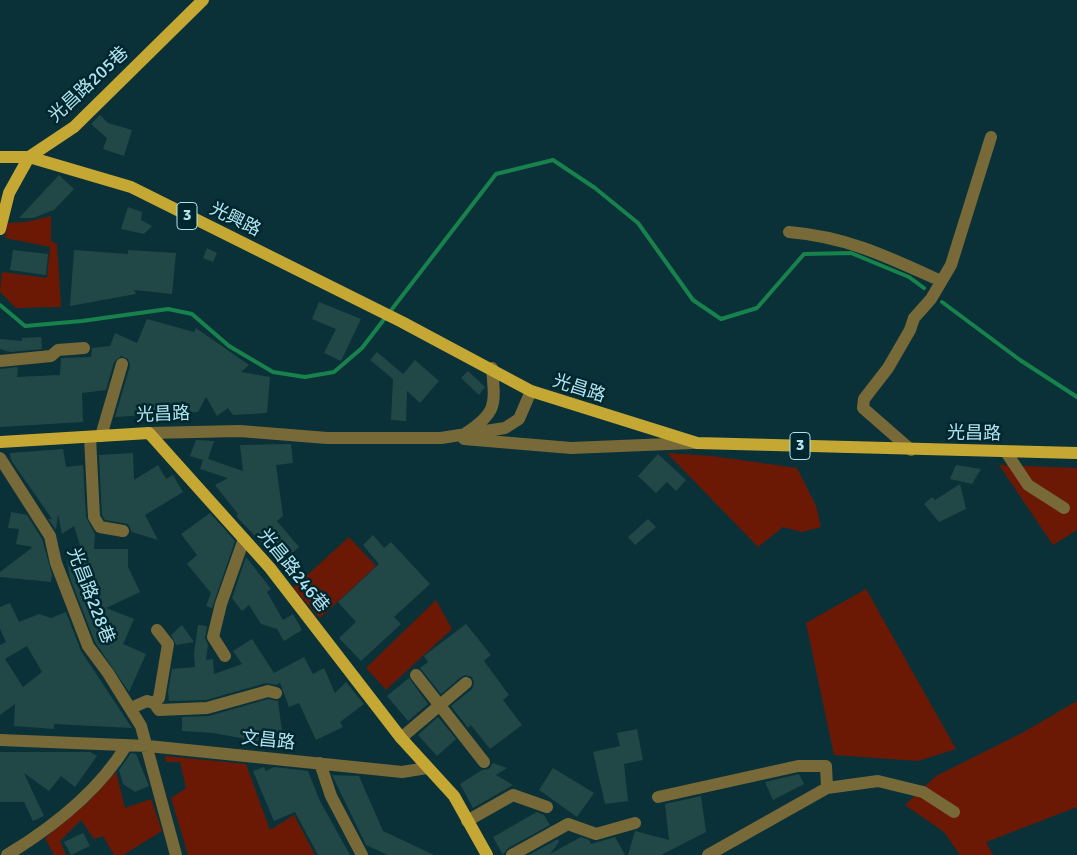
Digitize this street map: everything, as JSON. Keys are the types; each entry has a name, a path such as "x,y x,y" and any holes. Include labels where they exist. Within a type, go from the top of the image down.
{"main road":[{"name":"光昌路205巷","path":"0,229 9,193 29,157 74,127 203,0"},
{"name":"光興路","path":"0,157 29,157 131,187 492,368"},
{"name":"3","path":"492,368 531,391"},
{"name":"光昌路","path":"531,391 697,443 1077,453"},
{"name":"光昌路","path":"0,442 149,433"},
{"name":"光昌路246巷","path":"149,433 270,568 401,738 427,768"},
{"path":"427,768 454,796 487,855"}],"street":[{"path":"911,450 863,408 864,399 888,368 910,330 914,318 931,299 951,266 991,137"},
{"path":"790,232 813,234 863,246 941,281"},
{"path":"0,361 51,356 58,350 84,348"},
{"path":"122,364 95,436 94,517 100,527 123,531"},
{"path":"441,438 466,433 484,420 492,411 494,398 492,368"},
{"name":"光昌路","path":"149,433 240,431 327,438 441,438 505,428 519,419 531,391"},
{"path":"441,438 572,448 697,443"},
{"path":"1006,452 1028,485 1064,508"},
{"name":"光昌路228巷","path":"0,458 50,536 56,564 88,646 141,726 148,746 163,811 176,855"},
{"path":"226,656 213,637 221,604 244,539"},
{"path":"154,703 159,698 168,644 157,630"},
{"path":"416,675 484,762"},
{"path":"401,738 466,683"},
{"path":"130,708 147,701 154,703 159,710 207,708 268,691 276,693"},
{"name":"文昌路","path":"0,740 148,746 402,772 427,768"},
{"path":"7,855 35,838 82,800 111,770 126,746"},
{"path":"320,763 331,796 362,855"},
{"path":"658,797 798,766 826,766 827,788"},
{"path":"708,855 827,788 878,781 923,792 954,812"},
{"path":"467,821 513,794 547,807"},
{"path":"512,855 568,824 596,834 635,823"}],"shaded area":[{"path":"51,216 51,241 57,244 61,307 16,308 0,292 2,272 47,278 50,247 5,238 8,223 26,222"},
{"path":"667,453 712,456 797,468 816,506 821,527 802,532 783,527 758,547"},
{"path":"999,465 1077,468 1077,530 1053,545"},
{"path":"349,537 376,566 320,618 293,588"},
{"path":"866,589 956,749 918,761 834,755 806,623"},
{"path":"436,600 452,629 386,690 366,668"},
{"path":"1077,701 1077,807 986,842 993,855 960,855 944,832 905,805 936,776 1022,733"},
{"path":"165,756 246,764 270,830 294,815 315,855 188,855 171,798 186,788 180,762 166,762"},
{"path":"116,772 125,808 151,799 162,831 123,855 114,855 103,836 94,839 81,820 60,841 66,855 54,855 45,838 86,804"}],"building":[{"path":"100,115 108,123 132,130 124,156 103,149 107,138 91,124"},
{"path":"59,175 74,189 54,210 33,218 19,218"},
{"path":"128,207 142,212 141,220 152,226 144,234 121,229"},
{"path":"207,248 217,253 213,262 203,258"},
{"path":"13,250 48,254 46,275 10,270"},
{"path":"74,250 128,254 128,250 176,253 172,294 134,290 136,294 70,306"},
{"path":"319,302 361,319 341,361 324,353 336,329 312,319"},
{"path":"147,319 194,332 196,328 249,365 241,372 270,377 267,413 233,415 228,408 217,416 206,397 198,412 115,417 130,366 128,359 121,356 114,362 106,390 82,393 83,422 0,427 0,369 18,367 17,377 60,375 61,358 91,357 92,348 110,346 115,333 137,343"},
{"path":"41,337 42,349 10,352 0,349 0,339 22,341 22,338"},
{"path":"377,352 403,374 415,360 439,381 420,403 407,391 406,421 391,420 393,379 370,360"},
{"path":"468,371 485,387 479,395 461,378"},
{"path":"196,440 214,441 208,459 243,471 240,445 291,444 293,463 276,465 283,516 277,521 299,547 281,563 236,516 238,514 215,485 228,478 200,469 203,460 190,456"},
{"path":"63,449 66,467 83,465 86,517 95,534 94,549 128,549 128,567 140,592 106,608 134,619 123,644 146,654 129,692 95,642 70,578 67,560 84,558 74,526 62,534 58,514 56,530 48,519 52,519 11,460 10,453"},
{"path":"133,453 134,480 158,465 166,479 173,475 183,492 145,515 158,540 132,532 128,524 105,520 102,515 99,455"},
{"path":"658,454 686,480 676,491 667,482 656,493 638,476"},
{"path":"956,465 981,469 972,484 950,479"},
{"path":"960,484 966,509 939,522 924,504 932,497 935,500"},
{"path":"11,512 27,515 42,539 52,574 51,582 0,577 0,572 33,547 16,544 19,529 8,528"},
{"path":"210,513 235,541 212,608 206,606 211,593 187,564 197,555 181,534"},
{"path":"648,519 656,527 635,545 628,537"},
{"path":"373,535 384,548 391,542 430,584 394,617 401,624 361,661 339,638 356,622 338,602 379,564 363,545"},
{"path":"246,557 271,589 267,592 283,620 293,614 302,630 284,641 277,629 261,624 249,605 242,611 232,598"},
{"path":"10,603 19,622 39,614 51,618 66,612 81,651 132,728 54,724 54,729 14,726 15,704 0,715 0,645 6,642 0,629 0,607","holes":["27,646 42,672 23,687 5,659"]},
{"path":"466,624 491,655 484,661 509,695 503,700 522,725 490,749 471,725 468,728 451,706 472,689 474,682 472,677 465,675 461,677 441,694 420,668 428,662 424,656"},
{"path":"182,625 194,642 176,645 171,635"},
{"path":"198,625 207,626 205,638 208,645 206,660 213,659 214,674 242,664 233,651 252,639 274,673 304,657 313,674 324,668 335,693 346,682 364,704 340,722 343,727 316,740 299,703 289,707 280,683 276,685 266,683 206,700 169,701 168,691 172,669 195,667 194,654"},
{"path":"409,678 428,704 408,721 387,696"},
{"path":"268,699 278,701 284,746 213,733 182,731 182,717 209,716"},
{"path":"438,717 456,739 437,756 418,735"},
{"path":"637,729 643,760 624,764 628,801 605,804 593,752 620,746 617,733"},
{"path":"0,752 90,752 97,756 75,787 61,776 49,791 24,773 44,816 33,821 24,802 0,802"},
{"path":"131,753 136,754 149,786 135,792 123,784 119,770"},
{"path":"493,763 507,768 496,775 513,785 473,808 460,784 482,770 489,769"},
{"path":"264,767 266,771 274,767 308,771 320,801 350,855 318,855 295,812 274,821 253,771"},
{"path":"553,768 594,793 577,817 539,790"},
{"path":"799,774 804,784 773,800 765,782"},
{"path":"332,775 359,776 383,831 434,855 388,855 366,845"},
{"path":"701,796 706,832 661,855 628,855 635,831 669,840 665,804"},
{"path":"537,812 544,815 550,825 508,848 503,855 493,837"},
{"path":"83,833 90,846 71,855 64,842"},
{"path":"581,837 589,840 591,844 615,837 625,855 529,855 558,839 559,842 550,854"}],"waterway":[{"path":"0,305 25,326 82,321 168,309 192,314 229,346 273,372 305,377 334,372 362,348 496,174 553,160 595,188 638,223 693,300 721,319 757,308 804,254 851,253 909,277 924,288"},
{"path":"942,302 1020,360 1077,397"}]}
